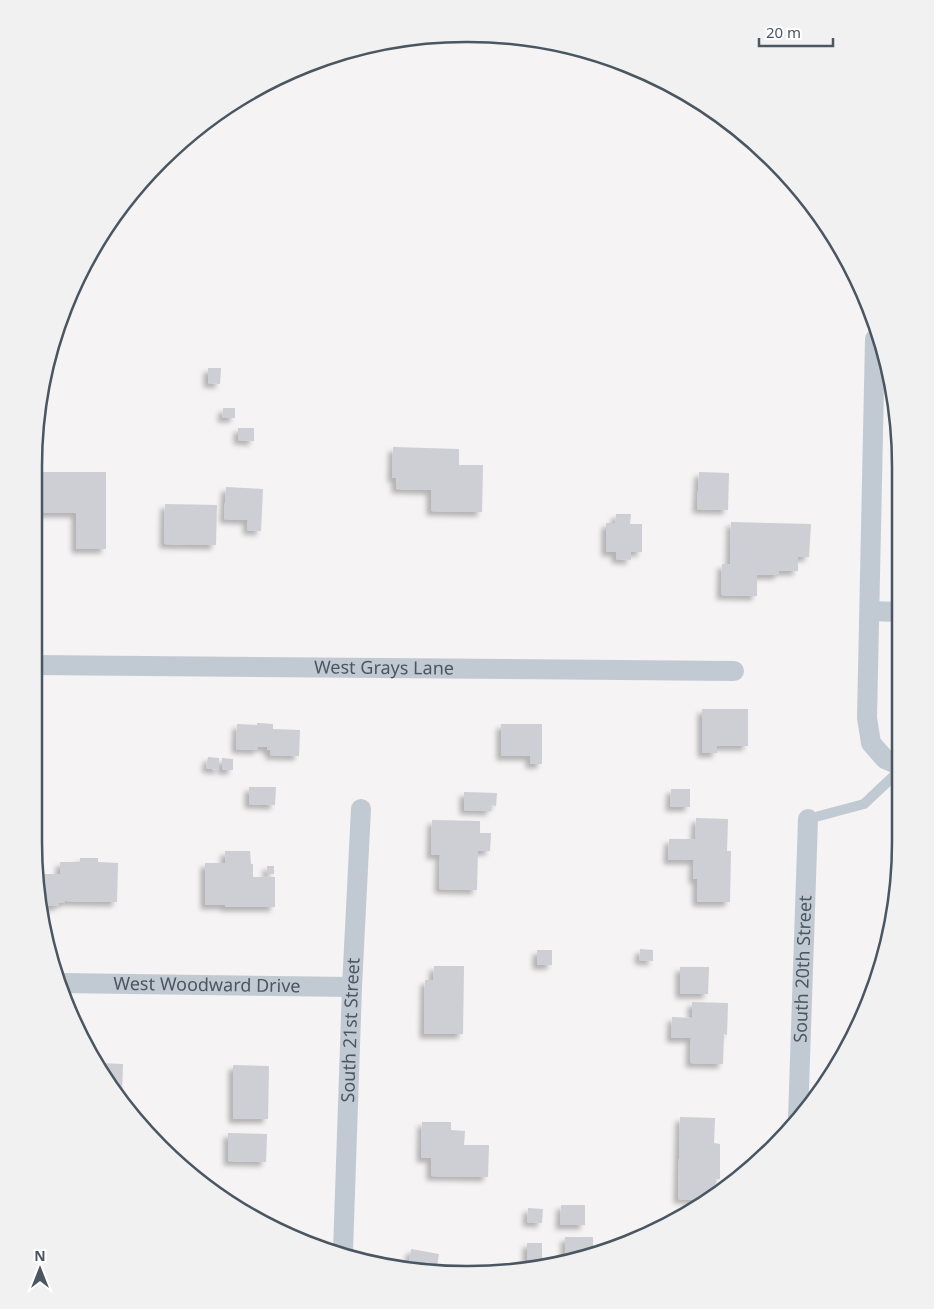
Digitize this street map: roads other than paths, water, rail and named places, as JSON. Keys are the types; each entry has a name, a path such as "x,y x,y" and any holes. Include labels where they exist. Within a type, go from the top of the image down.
{"street":[{"path":"875,350 867,718 871,743 886,759 892,762"},
{"path":"870,611 892,612"},
{"name":"West Grays Lane","path":"42,665 734,671"},
{"name":"South 21st Street","path":"343,1248 352,987 361,809"},
{"name":"South 20th Street","path":"798,1107 808,819"},
{"name":"West Woodward Drive","path":"67,983 352,987"}],"lane":[{"path":"808,819 864,804 892,778"}]}
